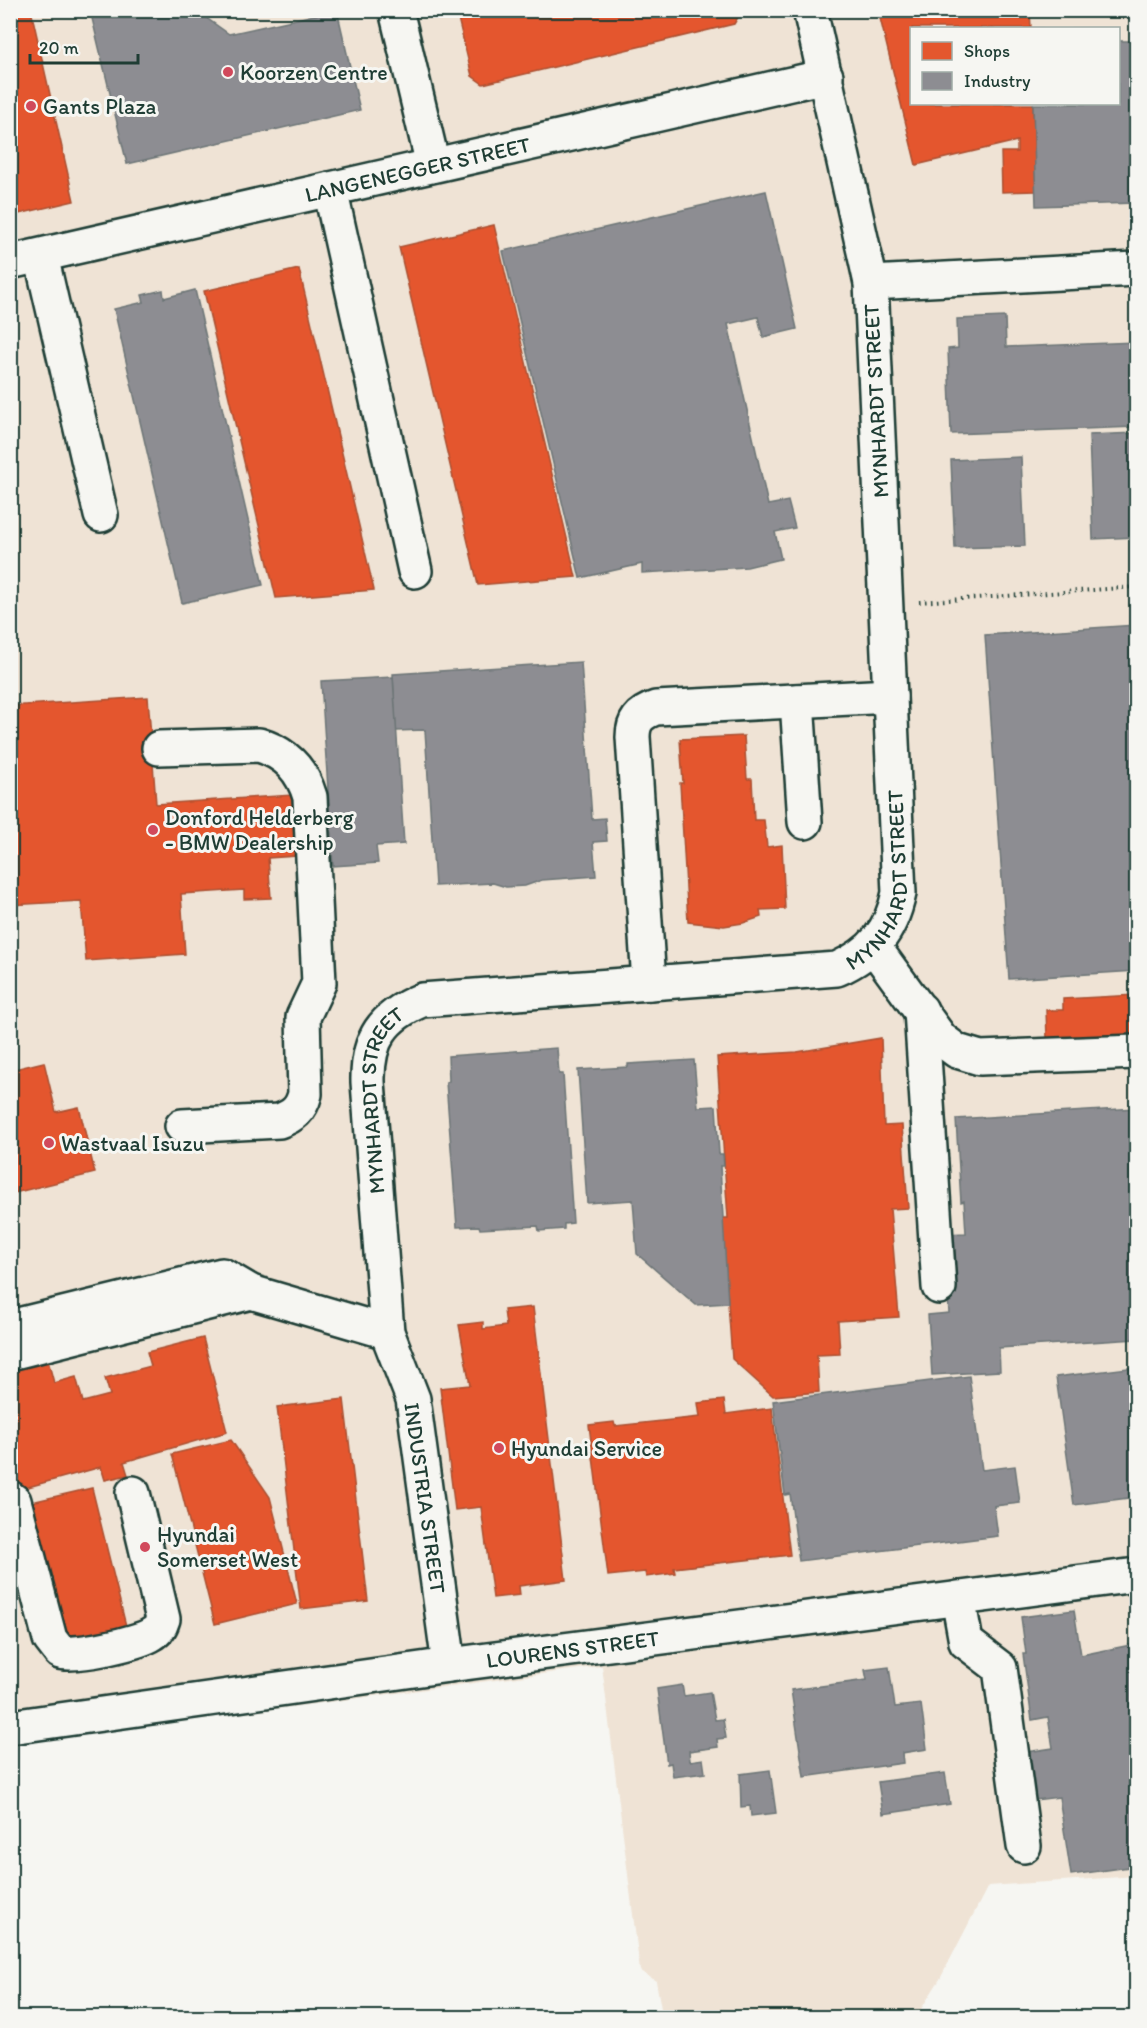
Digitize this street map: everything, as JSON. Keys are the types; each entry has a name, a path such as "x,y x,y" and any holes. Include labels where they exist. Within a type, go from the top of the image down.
{"street":[{"path":"396,10 433,165"},
{"name":"MYNHARDT STREET","path":"387,1332 368,1067 379,1031 389,1017 422,1000 837,969 857,960 874,946 887,931 895,913 899,893 870,283 810,10"},
{"name":"LANGENEGGER STREET","path":"26,259 826,75"},
{"path":"330,189 415,571"},
{"path":"26,259 101,516"},
{"path":"870,283 1137,269"},
{"path":"649,983 633,727 646,711 656,708 890,696"},
{"path":"797,701 805,822"},
{"path":"159,748 259,745 272,749 294,764 301,774 310,797 319,983 303,1017 305,1094 302,1103 289,1118 279,1122 182,1126"},
{"path":"874,946 949,1046 980,1058 1137,1052"},
{"path":"921,1010 939,1287"},
{"path":"10,1327 222,1275 251,1292 387,1332"},
{"path":"10,1353 251,1292"},
{"name":"INDUSTRIA STREET","path":"387,1332 413,1399 449,1665"},
{"path":"10,1498 14,1501 50,1639 60,1652 76,1655 147,1637 160,1627 163,1619 133,1493"},
{"name":"LOURENS STREET","path":"10,1727 449,1665 1137,1575"},
{"path":"958,1598 966,1642 1000,1668 1024,1846"}],"path":[{"path":"885,605 1137,586"}],"shaded area":[{"path":"10,11 1136,11 1136,1876 988,1886 940,1979 916,2017 666,2018 662,2014 656,1981 640,1971 602,1666 11,1744"}],"building: Shops":[{"name":"Gants Plaza","path":"10,10 31,10 74,201 10,216"},
{"path":"456,10 741,10 741,12 734,24 483,84 472,76"},
{"path":"878,10 1030,10 1031,27 910,27 910,105 1033,105 1036,191 1002,192 1001,152 1017,152 1017,141 916,165"},
{"path":"494,225 576,577 478,585 399,247"},
{"path":"299,269 374,590 276,598 204,291"},
{"name":"Donford Helderberg - BMW Dealership","path":"148,697 156,804 293,795 297,856 268,858 271,898 244,899 244,890 181,894 185,954 86,961 81,901 10,905 10,706"},
{"path":"744,736 747,779 752,779 754,820 764,820 767,847 782,845 785,909 760,910 761,917 724,926 688,922 680,783 683,783 680,739"},
{"path":"1136,995 1136,1041 1057,1046 1057,1037 1047,1038 1046,1010 1063,1010 1063,999"},
{"path":"881,1038 884,1126 902,1125 908,1208 890,1209 899,1317 838,1321 840,1354 817,1355 819,1392 773,1396 732,1359 722,1218 728,1218 717,1057 797,1052"},
{"name":"Wastvaal Isuzu","path":"44,1062 56,1112 79,1107 95,1173 10,1194 10,1070"},
{"name":"Hyundai Service","path":"533,1307 566,1580 519,1586 520,1595 493,1598 481,1507 455,1510 440,1388 470,1385 459,1325 483,1322 483,1329 506,1326 504,1310"},
{"path":"203,1338 227,1432 124,1462 128,1475 105,1480 101,1467 10,1492 10,1362 46,1353 54,1383 76,1377 83,1402 110,1395 105,1378 151,1366 147,1352"},
{"path":"344,1399 368,1601 301,1609 277,1407"},
{"path":"724,1400 726,1414 772,1408 790,1555 674,1568 675,1573 646,1577 645,1572 608,1576 589,1425 614,1422 615,1426 700,1417 698,1403"},
{"path":"231,1440 270,1497 297,1604 215,1624 172,1454"},
{"path":"92,1488 126,1626 61,1641 27,1503"}],"building: Industry":[{"name":"Koorzen Centre","path":"90,10 195,10 229,34 337,10 360,110 127,164"},
{"path":"1120,41 1136,41 1136,203 1036,206 1033,105 1120,105"},
{"path":"766,191 797,329 763,337 758,317 728,324 768,505 788,501 795,528 775,532 781,559 747,567 642,573 642,564 580,578 503,251"},
{"path":"163,290 164,298 195,290 263,585 182,603 114,309 144,302 142,295"},
{"path":"1005,317 1006,347 1136,342 1136,427 951,434 948,349 958,348 957,319"},
{"path":"1136,433 1136,537 1093,539 1089,435"},
{"path":"1021,457 1025,546 955,548 951,460"},
{"path":"1136,625 1136,971 1009,979 985,635"},
{"path":"581,662 592,819 605,818 607,841 593,842 596,876 542,880 525,886 506,887 493,883 435,886 425,730 396,731 393,674"},
{"path":"393,677 404,844 376,846 378,863 333,866 321,681"},
{"path":"557,1048 559,1074 563,1074 573,1223 564,1224 564,1229 539,1231 538,1226 480,1229 479,1226 457,1227 446,1082 449,1081 448,1056"},
{"path":"694,1060 698,1107 716,1106 719,1154 723,1154 724,1166 720,1166 728,1303 696,1305 637,1254 633,1200 587,1203 578,1070"},
{"path":"1136,1108 1136,1339 999,1348 1000,1371 932,1375 928,1315 949,1313 944,1234 966,1233 964,1201 961,1202 956,1119"},
{"path":"1136,1367 1136,1497 1074,1505 1056,1377"},
{"path":"969,1376 982,1470 1015,1466 1020,1503 994,1506 998,1536 799,1561 790,1494 785,1495 773,1401"},
{"path":"1074,1610 1081,1655 1131,1645 1133,1662 1136,1661 1136,1866 1071,1875 1059,1797 1027,1801 1020,1753 1053,1748 1048,1717 1032,1720 1023,1654 1026,1654 1021,1617"},
{"path":"889,1667 895,1707 921,1704 927,1749 902,1753 903,1763 804,1777 791,1690 867,1680 865,1670"},
{"path":"682,1685 684,1696 710,1692 715,1720 723,1719 726,1738 717,1739 718,1747 689,1751 690,1761 703,1759 705,1773 673,1777 671,1763 667,1764 657,1689"},
{"path":"770,1770 776,1813 751,1816 750,1806 741,1807 740,1774"},
{"path":"945,1773 950,1804 883,1814 878,1782"}],"place":[{"name":"Koorzen Centre","path":"228,72"},
{"name":"Gants Plaza","path":"31,106"},
{"name":"Donford Helderberg - BMW Dealership","path":"153,830"},
{"name":"Wastvaal Isuzu","path":"49,1143"},
{"name":"Hyundai Service","path":"499,1448"},
{"name":"Hyundai Somerset West","path":"145,1547"}]}
